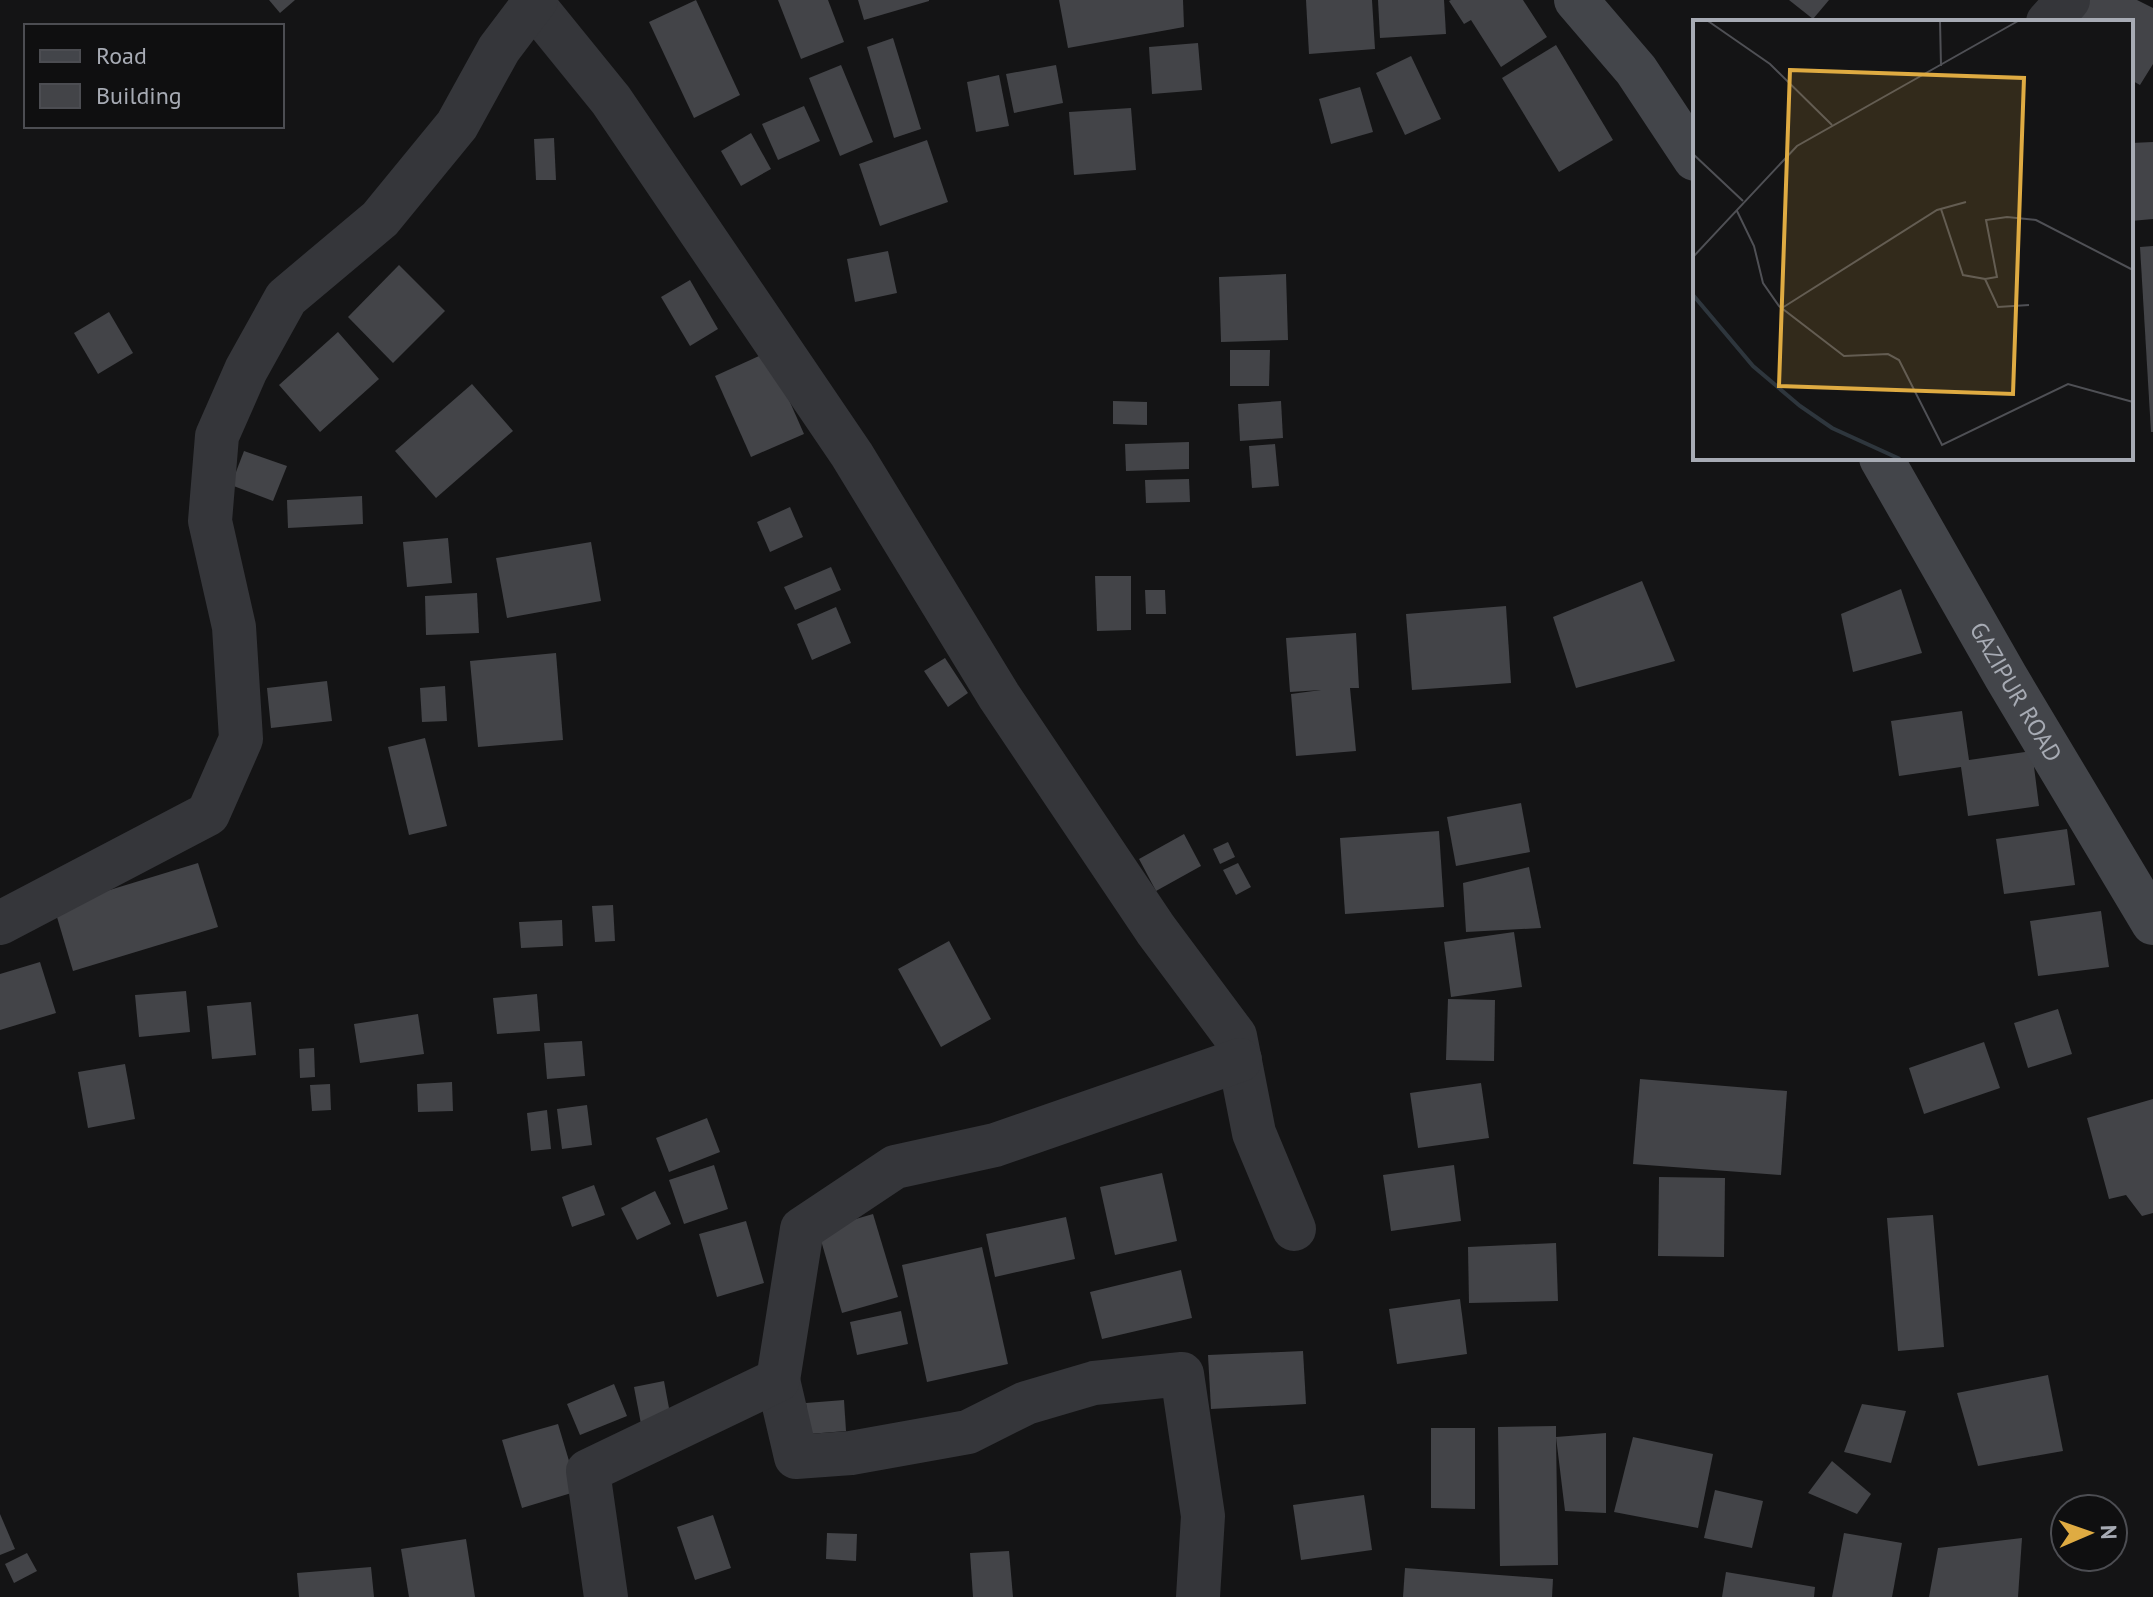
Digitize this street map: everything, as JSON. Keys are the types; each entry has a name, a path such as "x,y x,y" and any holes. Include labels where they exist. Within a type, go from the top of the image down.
{"street":[{"path":"1576,0 1636,70 1693,156"},
{"path":"2050,20 2068,0"},
{"path":"0,923 208,814 241,739 234,627 210,521 217,436 246,370 286,298 380,219 457,125 499,49 534,2 611,100 852,455 999,696 1156,930 1235,1036 1254,1133 1294,1229"},
{"name":"GAZIPUR ROAD","path":"1882,460 2006,677 2153,923"},
{"path":"1198,1597 1203,1516 1182,1374 1094,1383 1026,1403 968,1432 851,1453 796,1457 778,1380 802,1229 895,1167 995,1145 1240,1060"},
{"path":"606,1597 588,1471 778,1380"}],"building":[{"path":"269,0 295,0 280,13"},
{"path":"696,0 740,95 694,118 649,22"},
{"path":"778,0 828,0 844,42 801,59"},
{"path":"858,0 929,0 929,1 864,20"},
{"path":"1059,0 1183,0 1184,27 1068,48"},
{"path":"1306,0 1372,0 1375,49 1309,54"},
{"path":"1378,0 1444,0 1446,34 1380,38"},
{"path":"1451,0 1523,0 1547,37 1501,67 1471,20 1464,24"},
{"path":"1789,0 1829,0 1813,19"},
{"path":"2068,0 2137,0 2153,8 2153,64 2140,85 2133,81 2133,20 2050,20"},
{"path":"893,38 921,129 894,138 867,47"},
{"path":"1198,43 1202,90 1152,94 1149,47"},
{"path":"1556,45 1613,140 1559,172 1502,78"},
{"path":"1411,56 1441,119 1405,135 1376,73"},
{"path":"841,65 873,142 840,156 809,78"},
{"path":"1056,65 1063,103 1014,113 1006,74"},
{"path":"999,75 1009,126 976,132 967,82"},
{"path":"1360,87 1373,132 1331,144 1319,99"},
{"path":"804,106 820,141 778,160 762,124"},
{"path":"1131,108 1136,170 1074,175 1069,112"},
{"path":"751,133 771,169 741,186 721,151"},
{"path":"554,138 556,180 536,180 534,139"},
{"path":"927,140 948,202 880,226 859,164"},
{"path":"2153,142 2153,219 2133,221 2133,143"},
{"path":"2153,246 2153,432 2151,432 2140,247"},
{"path":"888,251 897,293 855,302 847,259"},
{"path":"399,265 445,311 393,363 348,317"},
{"path":"1286,274 1288,340 1221,342 1219,277"},
{"path":"690,280 718,329 690,346 661,297"},
{"path":"109,312 133,353 98,374 74,333"},
{"path":"338,332 379,379 320,432 279,385"},
{"path":"1230,350 1270,350 1269,386 1230,386"},
{"path":"768,352 804,434 751,457 715,376"},
{"path":"472,384 513,431 436,498 395,451"},
{"path":"1113,401 1147,402 1147,425 1113,424"},
{"path":"1281,401 1283,438 1240,441 1238,404"},
{"path":"1189,442 1189,469 1126,471 1125,444"},
{"path":"1275,444 1279,486 1252,488 1249,446"},
{"path":"244,451 287,466 273,501 231,485"},
{"path":"1189,479 1190,502 1146,503 1145,480"},
{"path":"362,496 363,524 288,528 287,500"},
{"path":"790,507 803,537 770,552 757,522"},
{"path":"448,538 452,583 407,587 403,542"},
{"path":"591,542 601,601 507,618 496,558"},
{"path":"831,567 841,590 795,610 784,587"},
{"path":"1095,576 1131,576 1131,630 1097,631"},
{"path":"1642,581 1675,661 1576,688 1553,617"},
{"path":"1901,589 1922,653 1853,672 1841,614"},
{"path":"1145,590 1165,590 1166,614 1146,614"},
{"path":"477,593 479,633 426,635 425,596"},
{"path":"1506,606 1511,683 1412,690 1406,614"},
{"path":"836,607 851,643 812,660 797,624"},
{"path":"1356,633 1359,688 1350,688 1356,751 1296,756 1291,694 1321,690 1290,692 1286,638"},
{"path":"556,653 563,740 478,747 470,661"},
{"path":"945,658 968,693 948,707 924,671"},
{"path":"327,681 332,721 271,728 267,688"},
{"path":"445,686 447,721 422,722 420,688"},
{"path":"1962,711 1969,760 2032,751 2039,806 1968,816 1961,767 1899,776 1891,721"},
{"path":"425,738 447,826 409,835 388,747"},
{"path":"1521,803 1530,852 1456,866 1447,817"},
{"path":"2067,829 2075,885 2004,894 1996,839"},
{"path":"1439,831 1444,907 1345,914 1340,838"},
{"path":"1184,834 1201,866 1156,891 1139,859"},
{"path":"1228,842 1235,857 1220,864 1213,849"},
{"path":"198,863 218,927 73,971 54,907"},
{"path":"1238,863 1251,887 1236,895 1223,870"},
{"path":"1529,867 1541,928 1466,932 1463,883"},
{"path":"613,905 615,941 595,942 592,906"},
{"path":"2101,911 2109,967 2038,976 2030,921"},
{"path":"562,920 563,946 521,948 519,922"},
{"path":"1514,932 1522,987 1451,997 1444,942"},
{"path":"949,941 991,1019 941,1047 898,969"},
{"path":"40,962 56,1013 0,1030 0,974"},
{"path":"186,991 190,1032 139,1037 135,995"},
{"path":"537,994 540,1031 497,1034 493,998"},
{"path":"1448,999 1495,1000 1494,1061 1446,1060"},
{"path":"251,1002 256,1055 212,1059 207,1006"},
{"path":"2058,1009 2072,1054 2028,1068 2014,1023"},
{"path":"418,1014 424,1054 360,1063 354,1024"},
{"path":"582,1041 585,1076 547,1079 544,1043"},
{"path":"1984,1042 2000,1088 1924,1114 1909,1068"},
{"path":"314,1048 315,1077 300,1078 299,1049"},
{"path":"125,1064 135,1119 88,1128 78,1072"},
{"path":"1640,1079 1787,1091 1781,1175 1633,1164"},
{"path":"452,1082 453,1111 418,1112 417,1084"},
{"path":"1481,1083 1489,1138 1418,1148 1410,1093"},
{"path":"330,1084 331,1110 312,1111 310,1085"},
{"path":"2153,1099 2153,1213 2142,1216 2126,1195 2109,1199 2087,1118"},
{"path":"587,1105 592,1145 562,1149 557,1109"},
{"path":"547,1110 551,1149 531,1151 527,1113"},
{"path":"707,1118 720,1152 669,1172 656,1138"},
{"path":"714,1165 728,1209 684,1224 669,1180"},
{"path":"1454,1165 1461,1221 1391,1231 1383,1175"},
{"path":"1162,1173 1177,1241 1115,1255 1100,1187"},
{"path":"1659,1177 1725,1178 1724,1257 1658,1256"},
{"path":"594,1185 605,1215 572,1227 562,1197"},
{"path":"655,1191 671,1224 637,1240 621,1208"},
{"path":"873,1214 898,1297 842,1313 818,1230"},
{"path":"1933,1215 1944,1347 1898,1351 1887,1218"},
{"path":"1066,1217 1075,1259 995,1277 986,1234"},
{"path":"746,1221 764,1283 717,1297 699,1234"},
{"path":"1556,1243 1558,1301 1469,1303 1468,1247"},
{"path":"982,1247 1008,1364 927,1382 902,1265"},
{"path":"1181,1270 1192,1318 1102,1339 1090,1292"},
{"path":"1460,1299 1467,1354 1397,1364 1389,1309"},
{"path":"901,1311 908,1344 857,1355 850,1322"},
{"path":"1303,1351 1306,1404 1211,1409 1208,1355"},
{"path":"2048,1375 2063,1451 1978,1466 1957,1393"},
{"path":"664,1381 671,1419 641,1424 634,1387"},
{"path":"614,1384 627,1416 580,1435 567,1404"},
{"path":"844,1400 846,1431 809,1434 806,1403"},
{"path":"1862,1404 1906,1411 1891,1463 1844,1452"},
{"path":"558,1424 578,1491 522,1508 502,1440"},
{"path":"1556,1426 1558,1565 1500,1566 1498,1427"},
{"path":"1431,1428 1475,1428 1475,1509 1431,1508"},
{"path":"1606,1433 1606,1513 1565,1511 1556,1437"},
{"path":"1633,1437 1713,1454 1698,1528 1614,1512"},
{"path":"1832,1461 1871,1494 1857,1514 1808,1493"},
{"path":"1715,1490 1763,1501 1752,1548 1704,1538"},
{"path":"1364,1495 1372,1550 1301,1560 1293,1505"},
{"path":"0,1514 15,1549 0,1555"},
{"path":"713,1515 731,1568 695,1580 677,1527"},
{"path":"827,1533 857,1534 856,1561 826,1559"},
{"path":"1844,1533 1902,1543 1892,1597 1832,1597"},
{"path":"2022,1538 2018,1597 1929,1597 1938,1548"},
{"path":"466,1539 475,1597 409,1597 401,1549"},
{"path":"1009,1551 1013,1597 973,1597 970,1553"},
{"path":"27,1553 37,1571 14,1583 5,1564"},
{"path":"371,1567 374,1597 299,1597 297,1573"},
{"path":"1405,1568 1553,1579 1552,1597 1403,1597"},
{"path":"1726,1572 1815,1587 1814,1597 1722,1597"}]}
